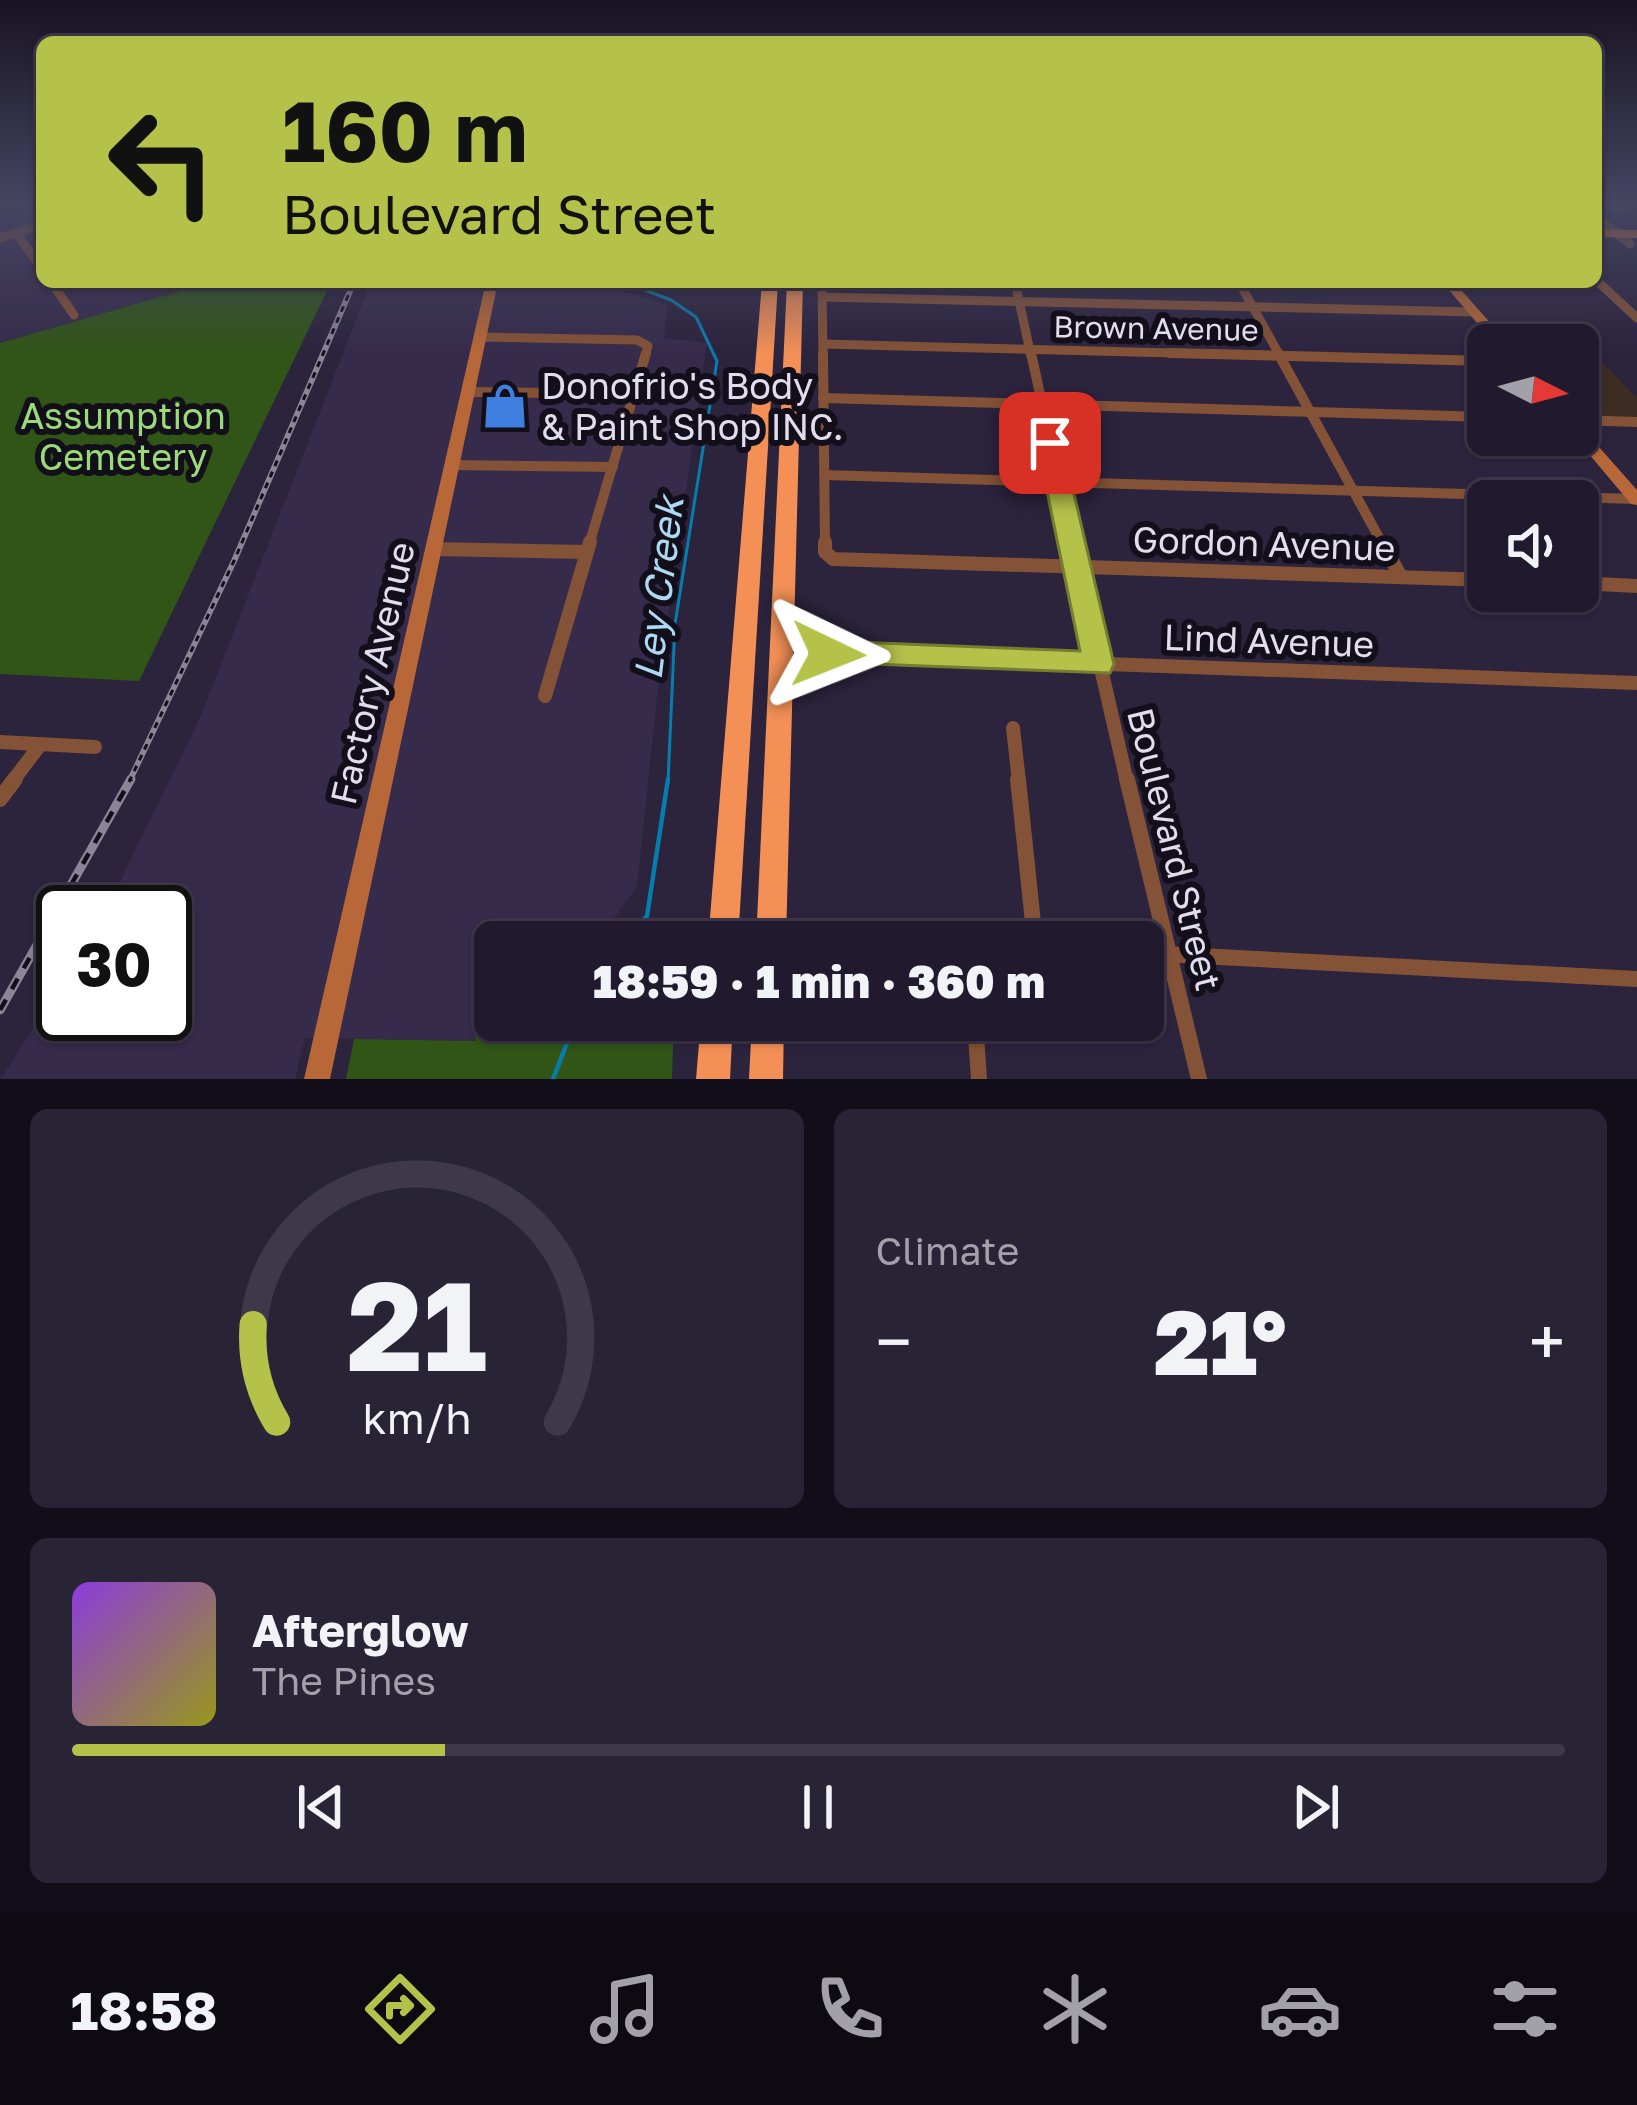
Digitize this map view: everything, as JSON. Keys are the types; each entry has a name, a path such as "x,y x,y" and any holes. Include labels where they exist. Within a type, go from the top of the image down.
{"highway":[{"path":"724,921 770,288"},
{"path":"772,921 795,288"},
{"path":"713,1079 716,1041"},
{"path":"766,1079 767,1041"}],"street":[{"path":"1602,286 1637,318"},
{"path":"55,288 74,315"},
{"name":"Factory Avenue","path":"317,1079 491,288"},
{"path":"822,288 824,475 1637,500"},
{"name":"Boulevard Street","path":"1016,288 1099,664 1199,1079"},
{"path":"1242,288 1401,577"},
{"path":"1453,288 1485,324"},
{"path":"823,297 1474,312"},
{"path":"479,337 644,342 648,350 545,696"},
{"name":"Brown Avenue","path":"823,344 1467,360"},
{"path":"467,392 635,394"},
{"path":"823,398 1467,416"},
{"path":"1599,421 1637,422"},
{"path":"1599,456 1637,500"},
{"path":"452,465 613,467"},
{"name":"Gordon Avenue","path":"824,475 825,552 833,559 1467,579"},
{"path":"434,549 587,551"},
{"path":"1599,585 1637,586"},
{"name":"Lind Avenue","path":"828,654 1637,683"},
{"path":"1013,728 1033,921"},
{"path":"0,742 95,747"},
{"path":"0,799 40,745"},
{"path":"1164,954 1637,979"},
{"path":"976,1041 979,1079"}],"shaded area":[{"path":"0,254 36,254 36,288 191,288 0,343"},
{"path":"369,288 613,288 667,305 664,338 707,343 660,670 637,887 612,921 474,921 474,1041 305,1038 295,1079 1,1079 36,1023 36,1041 192,1041 192,885 118,885 200,718"},
{"path":"1599,359 1637,398 1637,417 1599,416"}],"green space":[{"name":"Assumption Cemetery","path":"191,288 329,288 139,681 0,674 0,343"},
{"path":"354,1039 673,1041 672,1079 346,1079"}],"building":[{"path":"492,394 517,394 513,403 488,403"}],"waterway":[{"name":"Ley Creek","path":"640,288 671,300 696,317 717,361 675,624 668,782"},
{"name":"Ley Creek","path":"642,921 647,916 668,779"},
{"name":"Ley Creek","path":"553,1079 568,1041"}],"railway":[{"path":"129,782 234,561 351,288"},
{"path":"0,1010 131,779"}],"place":[{"name":"Donofrio's Body & Paint Shop INC.","path":"505,406"}],"route":[{"path":"828,654 1099,664 1050,443"}]}
